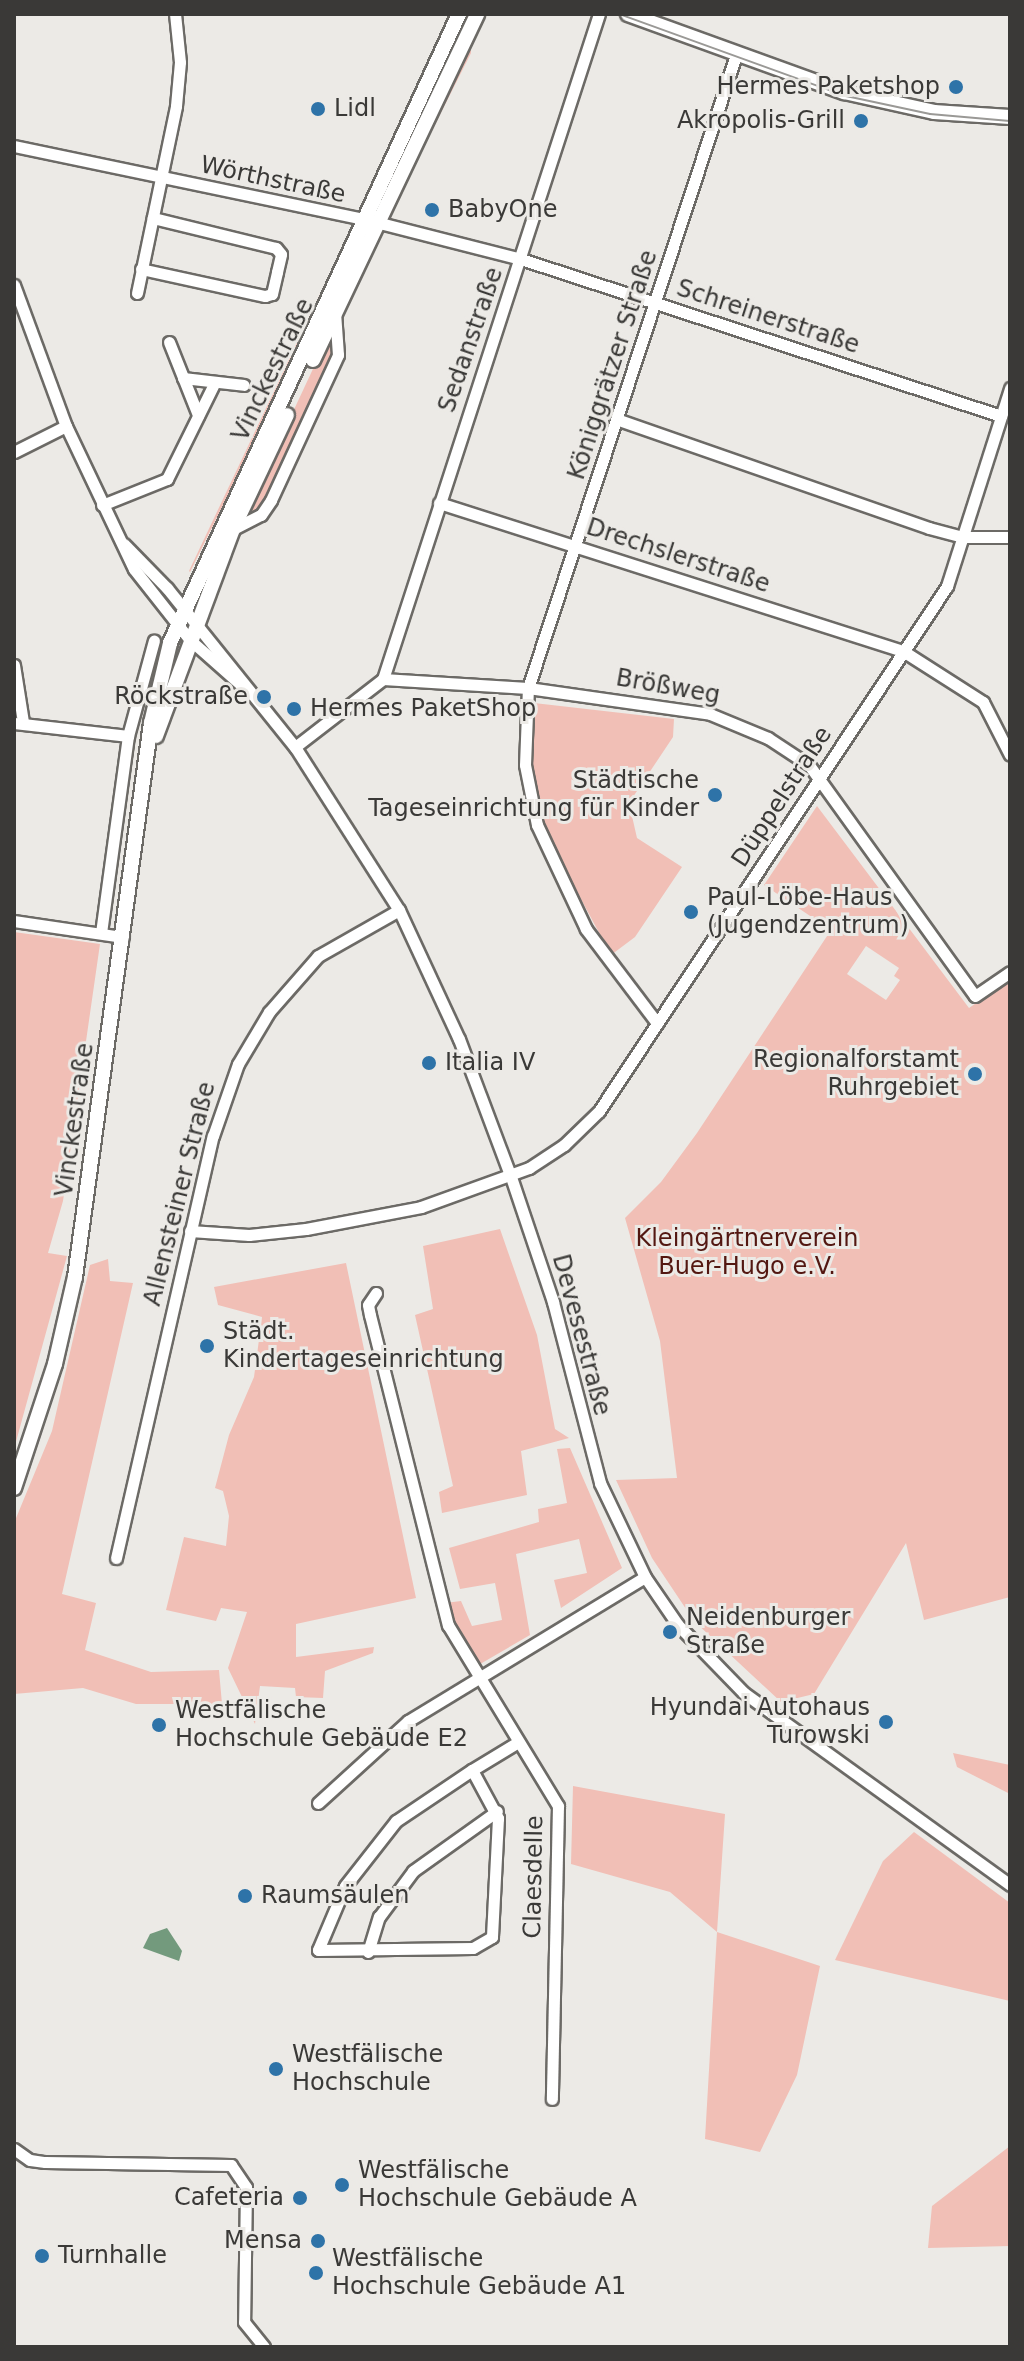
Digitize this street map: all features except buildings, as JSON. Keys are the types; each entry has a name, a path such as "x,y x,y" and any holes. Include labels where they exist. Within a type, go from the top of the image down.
{"main road":[{"name":"Vinckestraße","path":"150,752 189,639 233,529 335,316 459,14"},
{"name":"Vinckestraße","path":"14,1488 55,1364 75,1277 157,687 176,624 477,14"},
{"path":"628,14 736,55 892,105 1010,117"}],"street":[{"path":"137,293 176,106 180,62 175,14"},
{"name":"Sedanstraße","path":"383,679 599,14"},
{"name":"Königgrätzer Straße","path":"657,1023 586,929 537,825 525,765 528,688 619,420 736,55"},
{"name":"Wörthstraße","path":"14,146 373,222 521,259"},
{"path":"141,269 265,296 272,294 281,254 276,248 153,218"},
{"name":"Schreinerstraße","path":"521,259 1001,416"},
{"path":"14,285 66,426 102,505 134,569 189,639"},
{"name":"Vinckestraße","path":"233,529 261,515 271,500 338,355 335,316"},
{"path":"169,342 198,415"},
{"path":"183,378 244,385"},
{"path":"102,505 167,479 215,382"},
{"name":"Düppelstraße","path":"190,1231 249,1235 349,1223 421,1207 511,1177 564,1145 599,1111 947,586 1010,388"},
{"path":"619,420 791,484 962,537 1010,537"},
{"path":"14,452 66,426"},
{"name":"Drechslerstraße","path":"439,503 903,651 983,702 1010,755"},
{"path":"124,544 195,623"},
{"name":"Devesestraße","path":"195,623 243,687 295,747 399,910 459,1039 511,1177 553,1302 600,1483 645,1577 678,1625 744,1693 1010,1885"},
{"name":"Devesestraße","path":"189,639 243,687"},
{"path":"101,933 128,736 154,640"},
{"path":"14,665 19,722 128,736"},
{"path":"295,747 383,679"},
{"name":"Brößweg","path":"383,679 528,688 710,714 768,738 821,778 975,996 1010,972"},
{"name":"Allensteiner Straße","path":"116,1558 220,1110 258,1028 318,956 399,910"},
{"path":"14,921 123,937"},
{"name":"Claesdelle","path":"376,1293 368,1305 434,1583 448,1625 477,1680 552,1794 559,1815 552,2099"},
{"path":"318,1803 408,1721 645,1577"},
{"path":"472,1770 497,1811 492,1937 480,1947 368,1952 318,1950 345,1886 396,1821 472,1770 518,1742"},
{"path":"368,1952 379,1917 413,1871 497,1811"},
{"path":"14,2149 30,2160 45,2162 231,2165 246,2187 244,2322 264,2347"}],"green space":[{"path":"471,43 471,53 389,216 433,116"},
{"path":"346,239 353,242 190,572 189,571"},
{"path":"333,326 334,354 262,507 242,521"},
{"path":"534,703 674,719 673,737 629,803 637,838 682,867 635,937 611,955 544,830 531,771"},
{"name":"Kleingärtnerverein Buer-Hugo e.V.","path":"817,806 969,1008 1010,980 1010,1597 924,1620 906,1543 814,1694 781,1702 694,1621 652,1558 616,1480 677,1478 660,1341 625,1218 661,1182 697,1133 831,930 764,885","holes":["866,946 899,968 894,976 900,980 886,1000 847,974"]},
{"path":"14,932 100,944 63,1201 48,1253 67,1256 14,1449"},
{"path":"500,1229 537,1335 555,1429 569,1438 521,1451 527,1495 442,1513 439,1492 453,1486 415,1315 433,1309 423,1246"},
{"path":"108,1259 110,1281 133,1283 62,1594 96,1603 85,1650 151,1672 219,1670 222,1704 136,1704 83,1688 14,1694 14,1523 52,1431 90,1265"},
{"path":"346,1263 416,1598 296,1624 296,1657 374,1647 373,1653 325,1671 323,1698 296,1697 295,1688 260,1686 255,1724 228,1668 247,1612 221,1608 216,1621 166,1610 184,1537 226,1546 229,1516 223,1491 215,1488 229,1435 254,1377 262,1317 218,1305 214,1287"},
{"path":"570,1448 622,1568 561,1608 554,1580 587,1573 579,1539 516,1554 530,1635 475,1667 445,1603 461,1601 472,1626 502,1620 495,1583 460,1589 449,1548 539,1522 538,1509 567,1503 557,1449"},
{"path":"953,1753 1010,1765 1010,1794 957,1767"},
{"path":"573,1786 725,1814 717,1932 670,1892 571,1864"},
{"path":"914,1832 1010,1903 1010,2001 835,1960 883,1861"},
{"path":"717,1932 820,1966 797,2075 760,2152 705,2139"},
{"path":"1010,2146 1010,2246 928,2248 932,2206"}],"shaded area":[{"path":"167,1928 182,1951 179,1961 143,1948 150,1934"}],"tram line":[{"path":"619,14 846,96 930,114 1010,121"}],"place":[{"name":"Hermes Paketshop","path":"956,87"},
{"name":"Lidl","path":"318,109"},
{"name":"Akropolis-Grill","path":"861,121"},
{"name":"BabyOne","path":"432,210"},
{"name":"Röckstraße","path":"264,697"},
{"name":"Hermes PaketShop","path":"294,709"},
{"name":"Städtische Tageseinrichtung für Kinder","path":"715,795"},
{"name":"Paul-Löbe-Haus (Jugendzentrum)","path":"691,912"},
{"name":"Italia IV","path":"429,1063"},
{"name":"Regionalforstamt Ruhrgebiet","path":"975,1074"},
{"name":"Städt. Kindertageseinrichtung","path":"207,1346"},
{"name":"Neidenburger Straße","path":"670,1632"},
{"name":"Hyundai Autohaus Turowski","path":"886,1722"},
{"name":"Westfälische Hochschule Gebäude E2","path":"159,1725"},
{"name":"Raumsäulen","path":"245,1896"},
{"name":"Westfälische Hochschule","path":"276,2069"},
{"name":"Westfälische Hochschule Gebäude A","path":"342,2185"},
{"name":"Cafeteria","path":"300,2198"},
{"name":"Mensa","path":"318,2241"},
{"name":"Turnhalle","path":"42,2256"},
{"name":"Westfälische Hochschule Gebäude A1","path":"316,2273"}]}
